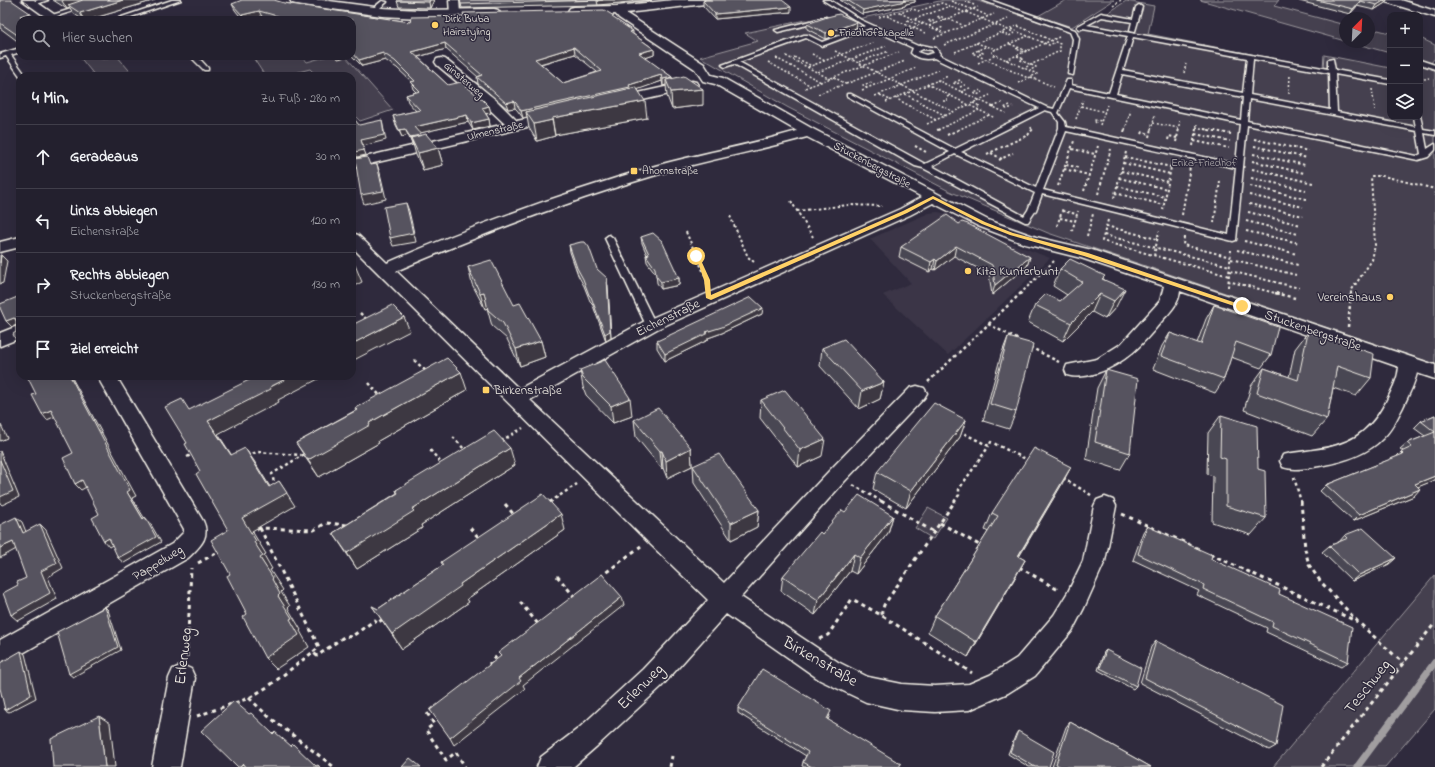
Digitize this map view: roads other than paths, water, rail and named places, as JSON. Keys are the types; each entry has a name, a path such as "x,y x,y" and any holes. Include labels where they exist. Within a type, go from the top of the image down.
{"street":[{"path":"296,0 373,11 455,14 506,13"},
{"path":"454,0 455,14"},
{"path":"561,12 617,10 705,0"},
{"path":"1390,0 1435,14"},
{"path":"30,2 52,16"},
{"name":"Stuckenbergstraße","path":"617,10 623,16 700,67 707,78 719,81 808,132 983,223 1031,241 1086,254 1435,372"},
{"name":"Ginsterweg","path":"441,62 491,103 514,126"},
{"path":"605,105 704,82 707,78"},
{"name":"Ulmenstraße","path":"356,163 568,114"},
{"path":"384,270 487,227 580,194 662,169 808,132"},
{"name":"Eichenstraße","path":"518,399 578,364 651,325 905,212 933,197"},
{"name":"Birkenstraße","path":"356,242 656,535 724,599 795,650 829,671 866,689 902,696 935,699 970,697 999,684 1026,667 1063,623 1076,600 1094,561 1105,506"},
{"path":"0,247 16,243"},
{"path":"1074,370 1088,370 1124,353 1167,304 1171,297 1173,283"},
{"path":"0,340 16,333"},
{"path":"1290,462 1350,451 1374,436 1386,420 1408,376 1408,363"},
{"name":"Pappelweg","path":"0,653 180,551 195,536 195,528 108,380"},
{"path":"724,599 837,476 916,393"},
{"name":"Erlenweg","path":"551,767 588,737 652,678 724,599"},
{"name":"Erlenweg","path":"166,767 175,724 182,678"}],"lane":[{"path":"30,2 45,0"},
{"path":"61,16 106,0"},
{"path":"128,16 178,0"},
{"path":"735,62 918,164 926,166 1025,220 1032,210 1063,128 1062,122 1055,111 1044,108 936,51 922,47 917,48 845,15 826,0"},
{"path":"985,0 1073,31 1101,15 1135,21"},
{"path":"373,11 384,2"},
{"path":"1111,95 1139,8"},
{"path":"778,30 835,17"},
{"path":"725,65 806,36 822,44 870,26"},
{"path":"1082,26 1132,33 1250,57 1387,82"},
{"path":"1055,111 1068,83 1076,39 1073,31"},
{"path":"917,48 914,50 914,53 924,57 936,51"},
{"path":"0,56 16,51"},
{"path":"8,54 20,72"},
{"path":"849,95 954,151 1038,192 1233,238 1250,57"},
{"path":"197,60 206,69"},
{"path":"1331,60 1334,114"},
{"path":"1423,63 1435,67"},
{"path":"1119,72 1435,133"},
{"path":"1068,83 1087,90 1418,158 1425,155 1435,146"},
{"path":"926,166 1044,108"},
{"path":"1417,120 1425,155"},
{"path":"1063,128 1240,166"},
{"path":"609,238 651,325"}],"waterway":[{"path":"1357,767 1435,662"}],"place":[{"name":"Dirk Buba Hairstyling","path":"435,25"},
{"name":"Friedhofskapelle","path":"831,33"},
{"name":"Ahornstraße","path":"634,171"},
{"name":"Kita Kunterbunt","path":"968,271"},
{"name":"Vereinshaus","path":"1390,297"},
{"name":"Birkenstraße","path":"486,390"}],"park label":[{"name":"Erika-Friedhof","path":"1204,163"}]}
